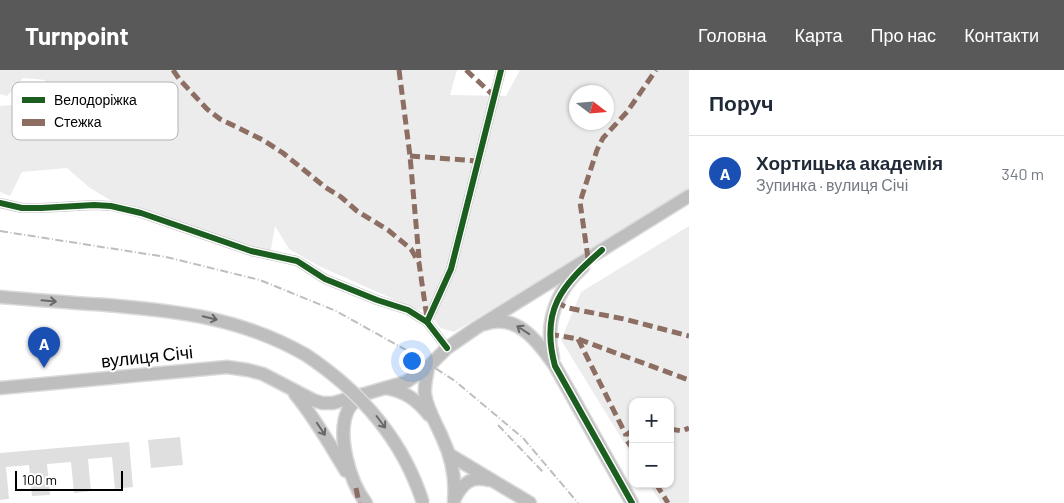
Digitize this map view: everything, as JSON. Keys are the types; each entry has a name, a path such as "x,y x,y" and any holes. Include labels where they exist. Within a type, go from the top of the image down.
{"main road":[{"path":"292,390 322,403 333,403 406,382 428,367 447,348 476,328 689,196"},
{"path":"555,366 549,334 550,319 556,302 566,286 580,270 602,250"},
{"path":"0,297 164,310 207,317 260,332 274,338 306,355 338,378 372,411 389,432 419,489 423,503"},
{"path":"476,328 492,322 508,322 528,333 542,348 555,366 632,503"},
{"name":"вулиця Січі","path":"0,388 227,367 263,374 292,390"},
{"path":"428,367 425,395 450,455 455,488 453,502"},
{"path":"386,388 399,390 410,396 421,405 435,422"},
{"path":"292,390 308,409 328,439 366,503"},
{"path":"356,488 348,462 344,439 344,421 353,402 366,392"},
{"path":"450,455 492,482 530,503"},
{"path":"453,502 465,483 471,480 484,479 492,482"}],"street":[{"path":"428,322 451,269 501,70"},
{"path":"0,203 22,208 111,206 141,213 251,251 297,261 325,279 408,310 428,322 447,348"}],"shaded area":[{"path":"0,70 457,70 450,95 506,96 520,70 689,70 689,189 454,332 440,328 429,312 413,308 319,266 289,249 275,226 270,255 127,210 90,188 67,168 22,172 10,196 0,192 0,106 12,105 12,140 178,140 178,82 44,82 45,80 23,78 19,82 12,82 12,90 7,96 0,94"},
{"path":"689,226 689,503 661,503 652,488 674,488 674,398 629,398 629,450 561,340 581,292"}],"building":[{"path":"180,437 183,465 151,468 148,440"},
{"path":"129,442 133,487 115,489 112,457 88,459 91,491 74,493 71,462 47,464 50,495 32,496 29,465 6,467 9,499 0,500 0,453"}],"railway":[{"path":"0,231 166,257 260,280 336,311 415,355 455,381 523,438 578,503"},
{"path":"498,425 543,472"}],"marked path":[{"path":"173,70 207,109 220,119 263,140 283,153 325,187 341,197 357,211 388,230 411,249 419,263 427,318"},
{"path":"399,70 410,156 419,258"},
{"path":"466,70 494,96"},
{"path":"588,258 580,202 597,150 603,138 627,112 656,70"},
{"path":"410,156 478,161"},
{"path":"556,302 568,308 624,319 689,336"},
{"path":"549,334 578,339 689,380"},
{"path":"578,339 626,435"},
{"path":"674,430 682,431 689,428"},
{"path":"629,433 626,435 629,443"},
{"path":"356,488 359,503"},
{"path":"659,488 668,503"}],"cycle path":[{"path":"427,322 451,269 501,70"},
{"path":"0,203 22,208 111,206 141,213 251,251 297,261 325,279 408,310 427,322 447,348"},
{"path":"602,250 575,275 558,300 552,314 550,329 551,346 555,366 632,503"}],"place":[{"name":"Хортицька академія","path":"44,368"}]}
